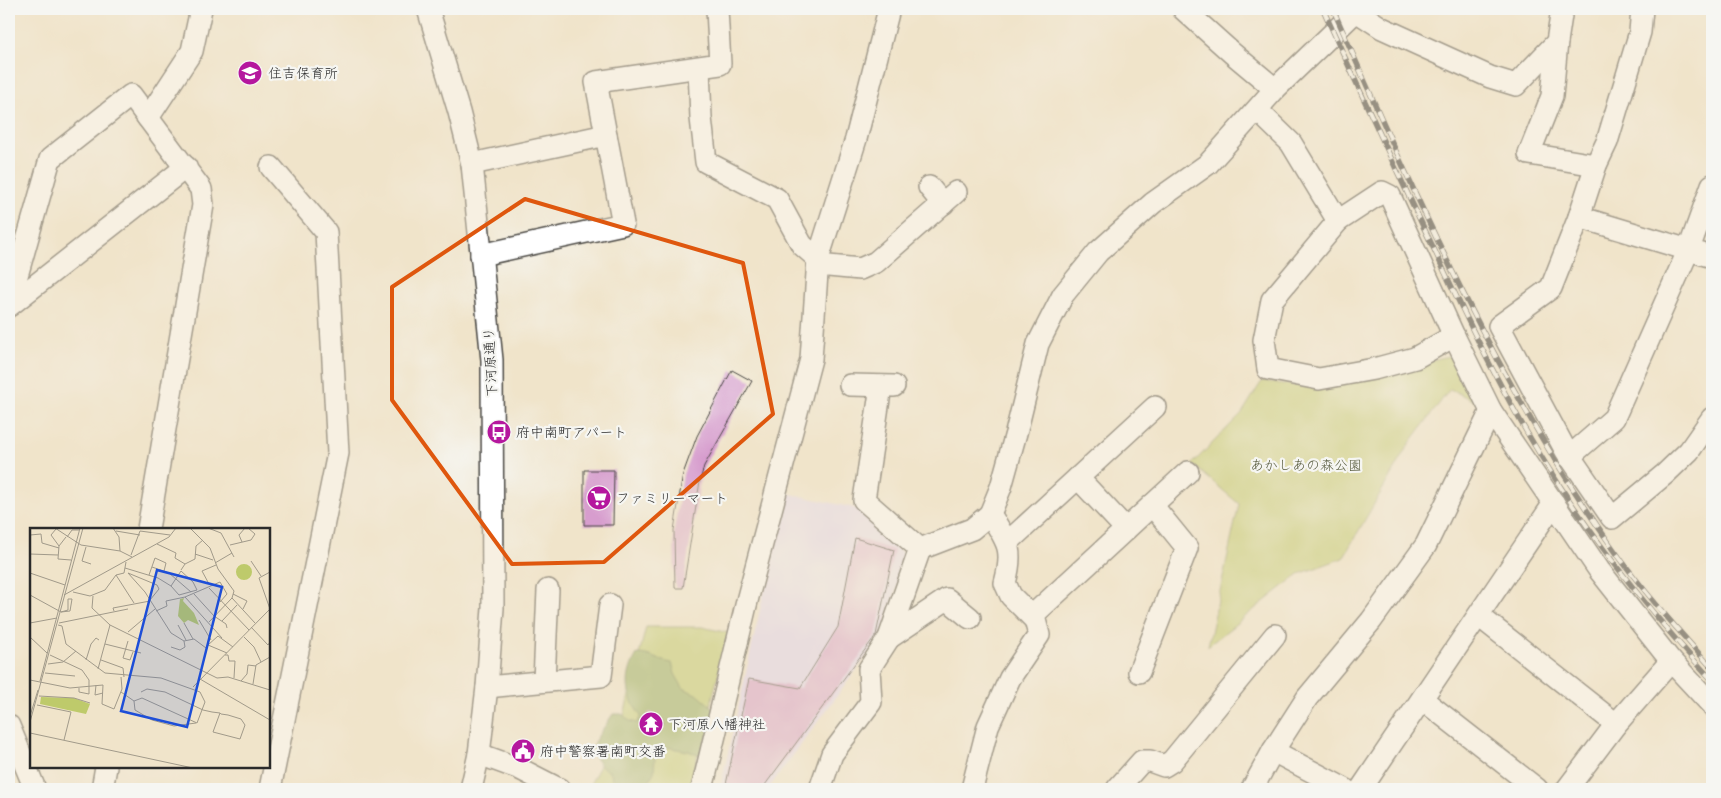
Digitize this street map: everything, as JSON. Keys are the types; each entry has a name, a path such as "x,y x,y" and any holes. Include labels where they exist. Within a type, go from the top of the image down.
{"street":[{"path":"148,118 192,51 201,9"},
{"name":"下河原通り","path":"428,9 459,112 472,164 492,360 493,608 487,687 479,754 471,789"},
{"path":"480,256 623,224 596,82 720,64 717,9"},
{"path":"702,789 748,598 810,359 818,262 856,140 889,9"},
{"path":"1183,9 1232,54 1275,89"},
{"path":"1562,9 1552,96 1529,154 1596,165"},
{"path":"1642,9 1640,32 1607,142 1596,165 1579,217 1551,288 1499,326 1570,457 1612,518 1665,474 1689,451 1712,418"},
{"path":"820,789 832,754 871,702 869,669 889,638 920,548 972,528 990,514 1001,487 1038,344 1063,295 1098,252 1153,203 1208,164 1275,89 1354,10 1382,28 1490,77 1516,86 1557,42"},
{"path":"699,68 701,118 706,162 776,199 802,245 818,262 860,269 876,262 950,198 929,187"},
{"path":"9,305 16,253 50,159 131,95 202,189 203,205 148,528"},
{"path":"1257,110 1291,143 1338,221"},
{"path":"472,164 606,135"},
{"path":"9,305 186,166"},
{"path":"270,789 338,453 326,232 272,166"},
{"path":"1570,457 1614,418 1689,249 1712,185"},
{"path":"1454,336 1415,358 1374,369 1319,379 1268,370 1264,340 1272,300 1338,221 1382,192 1390,196 1454,336 1491,411 1599,570 1671,661 1712,705"},
{"path":"1579,217 1712,257"},
{"path":"850,386 888,386 864,500 920,548"},
{"path":"1008,542 1155,407"},
{"path":"1252,789 1273,751 1307,698 1371,620 1426,544 1491,411"},
{"path":"1032,616 1188,472"},
{"path":"1078,478 1126,529"},
{"path":"1361,789 1554,502"},
{"path":"1139,672 1187,548 1152,505"},
{"path":"972,789 988,726 1010,678 1039,635 1035,620 1011,596 1004,583 1010,565 1008,542 990,514"},
{"path":"544,681 548,590"},
{"path":"889,638 947,599 970,618"},
{"path":"487,687 601,676 610,605"},
{"path":"1479,616 1616,724"},
{"path":"1117,789 1142,761 1150,761 1164,766 1172,761 1275,635"},
{"path":"1567,789 1616,724 1671,661"},
{"path":"1422,699 1537,789"},
{"path":"9,726 35,789"},
{"path":"1273,751 1345,789"},
{"path":"479,754 520,769 559,789"},
{"path":"102,789 106,768"}],"highlighted area":[{"path":"525,199 743,263 773,414 604,562 512,564 392,400 392,287"}],"shaded area":[{"path":"786,493 859,509 906,557 883,634 768,789 720,789"}],"green space":[{"name":"あかしあの森公園","path":"1457,354 1478,403 1450,389 1407,447 1343,558 1299,574 1208,646 1239,504 1192,464 1242,413 1262,381 1314,388"},
{"path":"646,627 702,627 729,633 689,789 594,789 589,786 621,727"},
{"path":"637,654 672,663 675,674 683,688 698,695 718,712 700,755 666,747 655,757 654,772 644,789 614,789 611,773 601,766 591,752 594,742 613,714 622,714 630,721 637,723 641,716 632,701 628,686 630,670"}],"building":[{"path":"732,370 752,381 704,466 683,588 675,588 674,530 683,474 697,436"},
{"name":"ファミリーマート","path":"584,470 614,470 613,525 584,525"},
{"path":"855,538 894,550 876,635 762,789 725,789 749,679 800,688 838,627"},
{"name":"下河原八幡神社","path":"650,712 663,722 652,735 640,725"}],"railway":[{"path":"1323,9 1462,308 1523,426 1575,509 1612,560 1712,680"},
{"path":"1333,9 1394,147 1459,285 1530,419 1570,484 1623,563 1660,609 1712,668"}],"place":[{"name":"住吉保育所","path":"250,73"},
{"name":"府中南町アパート","path":"499,432"},
{"name":"ファミリーマート","path":"599,498"},
{"name":"下河原八幡神社","path":"651,724"},
{"name":"府中警察署南町交番","path":"523,751"}]}
